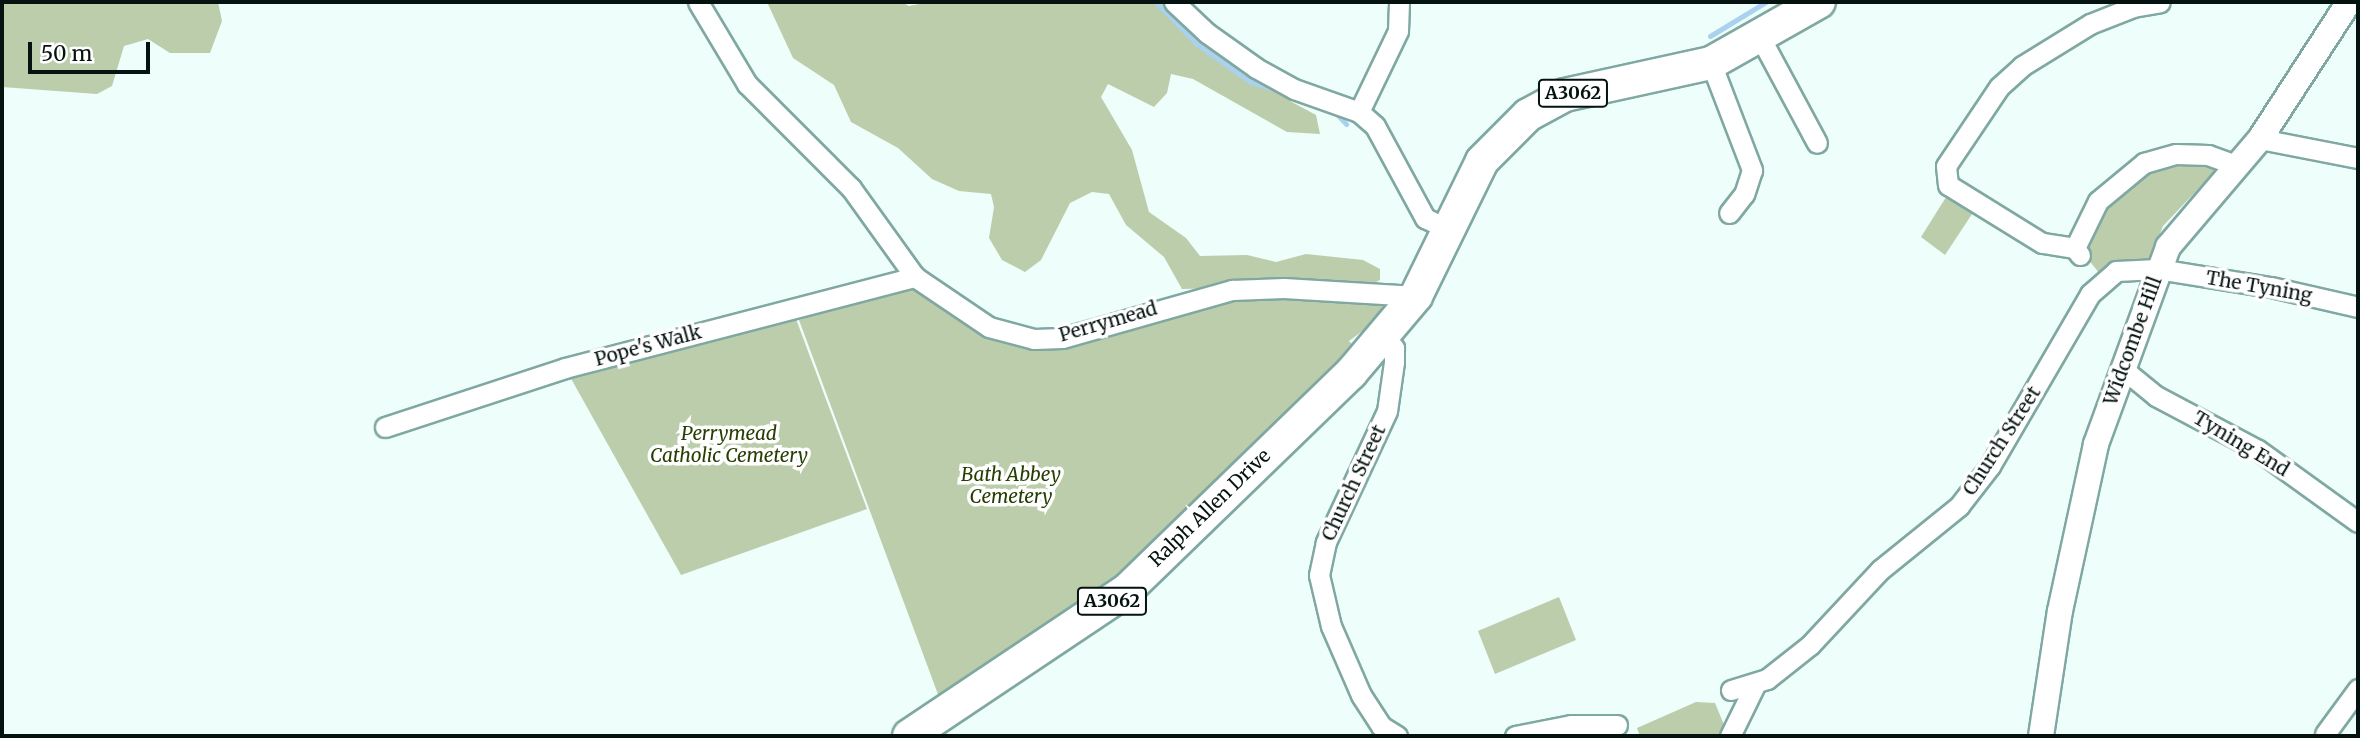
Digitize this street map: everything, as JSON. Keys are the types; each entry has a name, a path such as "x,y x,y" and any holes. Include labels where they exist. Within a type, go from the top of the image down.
{"main road":[{"name":"A3062","path":"1416,296 1452,231 1482,161 1528,115 1564,95 1711,63 1819,2"},
{"name":"Ralph Allen Drive","path":"909,736 1127,590 1386,338 1416,296"}],"street":[{"name":"Perrymead","path":"698,2 755,94 851,188 915,277 989,327 1034,339 1062,338 1232,290 1284,288 1416,296"},
{"path":"1174,2 1207,33 1255,68 1294,89 1359,112 1375,126 1425,218 1452,231"},
{"path":"1359,112 1398,31 1399,2"},
{"path":"2160,2 2133,6 2090,24 2022,66 1999,87 1946,166 1948,185 2042,243 2077,251 2098,201 2144,163 2187,154 2208,155 2236,165"},
{"name":"Widcombe Hill","path":"2041,736 2060,611 2091,463 2158,269 2180,230 2260,139 2349,2"},
{"path":"1760,37 1818,143"},
{"path":"1711,63 1752,170 1744,194 1729,213"},
{"path":"2260,139 2358,158"},
{"name":"The Tyning","path":"2158,269 2271,287 2358,307"},
{"name":"Church Street","path":"1731,690 1755,685 1810,645 1880,570 1959,506 1990,466 2090,294 2116,271 2158,269"},
{"name":"Pope's Walk","path":"385,426 565,368 915,277"},
{"name":"Church Street","path":"1386,338 1394,348 1387,411 1325,542 1319,575 1331,626 1361,695 1381,726 1397,736"},
{"name":"Tyning End","path":"2123,369 2157,396 2258,450 2358,522"},
{"path":"1730,736 1755,685"},
{"path":"2325,734 2358,689"},
{"path":"1515,736 1571,725 1617,725"}],"green space":[{"path":"2,2 218,2 222,21 210,53 170,53 148,39 124,46 112,86 97,94 2,87"},
{"path":"767,2 901,2 909,6 930,2 1167,2 1290,101 1316,115 1320,134 1287,132 1193,79 1171,74 1167,93 1154,107 1108,84 1101,97 1132,150 1149,212 1186,238 1200,256 1247,255 1276,262 1306,254 1363,260 1380,269 1380,280 1370,285 1182,289 1164,257 1126,225 1109,194 1092,192 1070,203 1041,260 1025,272 1002,260 989,238 994,207 991,194 959,191 932,179 898,148 851,122 834,85 793,58"},
{"path":"2196,162 2219,167 2163,226 2149,262 2120,262 2099,273 2084,254 2092,223 2122,187 2157,166"},
{"path":"1948,194 1974,211 1945,255 1921,237"},
{"name":"Bath Abbey Cemetery","path":"908,286 915,290 922,287 1021,344 1231,300 1284,296 1387,302 1392,309 1349,341 1359,352 1107,592 939,697 799,320"},
{"name":"Perrymead Catholic Cemetery","path":"796,319 867,509 681,575 569,375"},
{"path":"1559,597 1576,640 1495,674 1478,631"},
{"path":"1696,702 1715,703 1727,732 1725,736 1640,736 1637,728"}],"waterway":[{"path":"1156,2 1197,44 1249,81 1279,91"},
{"path":"1710,36 1766,2"},
{"path":"1334,111 1346,124"}]}
